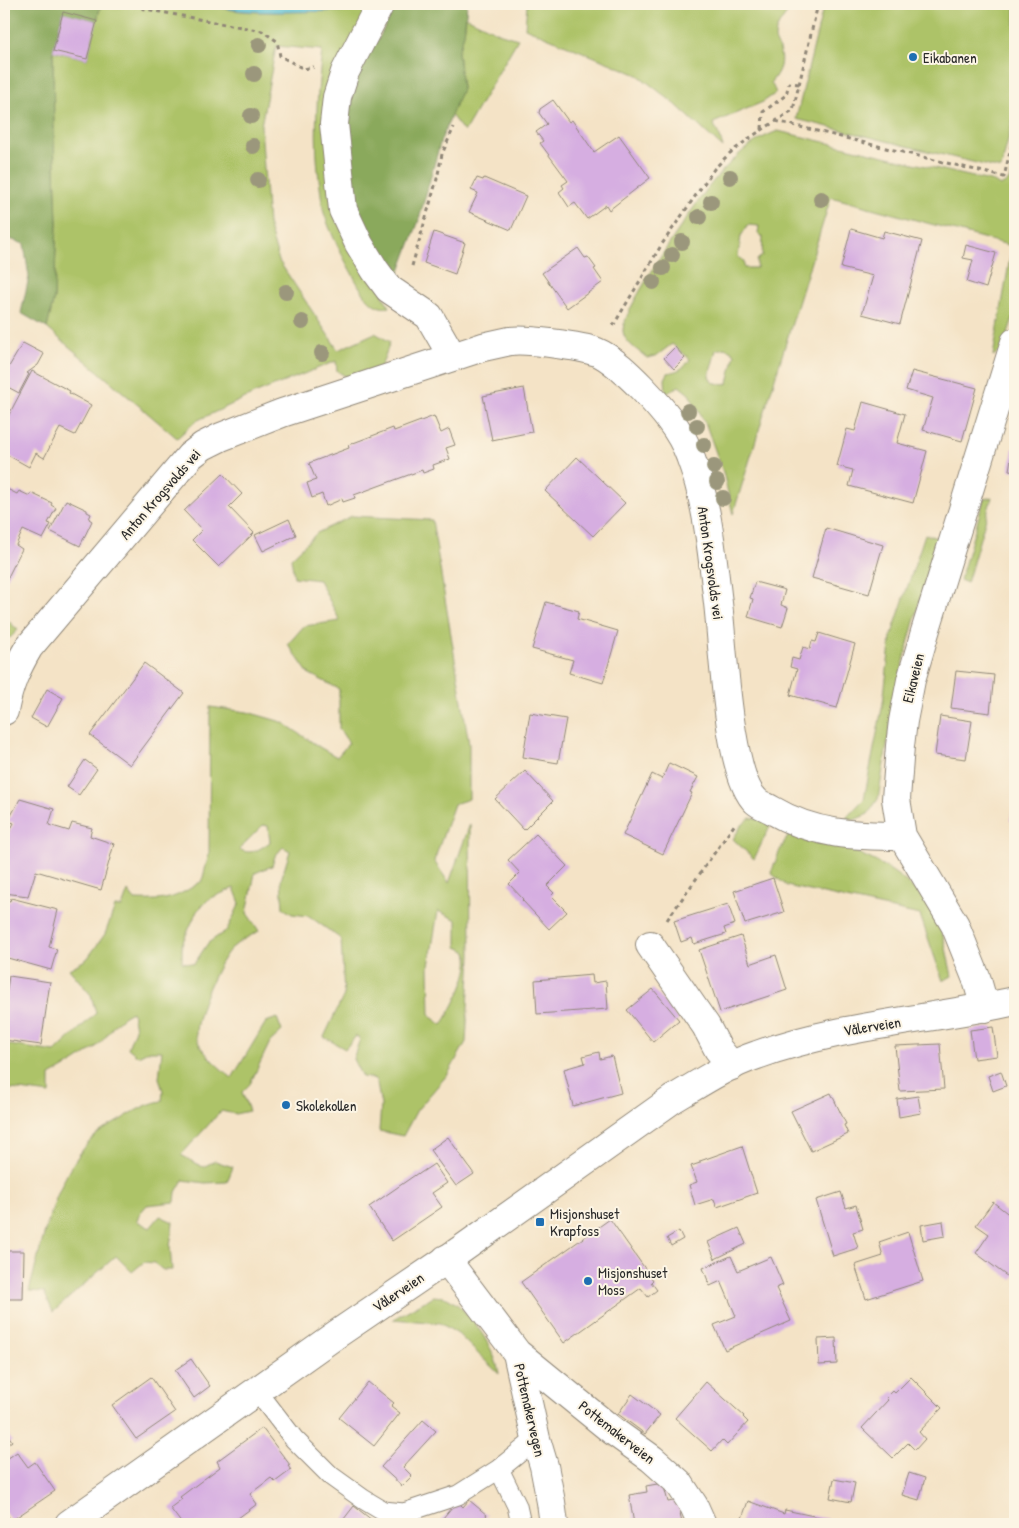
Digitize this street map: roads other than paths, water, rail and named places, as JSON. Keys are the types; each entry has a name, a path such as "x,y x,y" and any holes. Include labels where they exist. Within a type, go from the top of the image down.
{"street":[{"path":"380,4 345,72 337,97 334,124 343,210 358,244 374,270 389,289 429,316 452,356"},
{"name":"Anton Krogsvolds vei","path":"4,711 8,689 29,646 190,456 203,446 282,413 483,347 512,341 558,344 597,352 626,372 652,399 677,430 690,454 705,510 736,757 743,781 755,800 787,819 819,830 855,836 902,836"},
{"name":"Eikaveien","path":"985,1008 977,980 955,925 902,836 896,799 903,721 911,680 927,622 1015,342"},
{"path":"650,945 706,1026 718,1049 732,1066"},
{"name":"Vålerveien","path":"69,1524 673,1099 705,1080 757,1055 836,1032 985,1008 1015,1001"},
{"name":"Pottemakervegen","path":"446,1260 517,1353 551,1502 554,1524"},
{"name":"Pottemakerveien","path":"517,1353 652,1459 679,1483 694,1506 702,1524"}],"lane":[{"path":"257,1391 294,1439 331,1476 383,1511 404,1513 458,1495 499,1470 536,1439"},
{"path":"499,1470 517,1506 521,1524"}],"water":[{"path":"212,4 351,4 349,8 342,11 274,12 237,10 222,8"}],"place":[{"name":"Eikabanen","path":"913,57"},
{"name":"Skolekollen","path":"286,1105"},
{"name":"Misjonshuset Krapfoss","path":"540,1222"},
{"name":"Misjonshuset Moss","path":"588,1281"}]}
